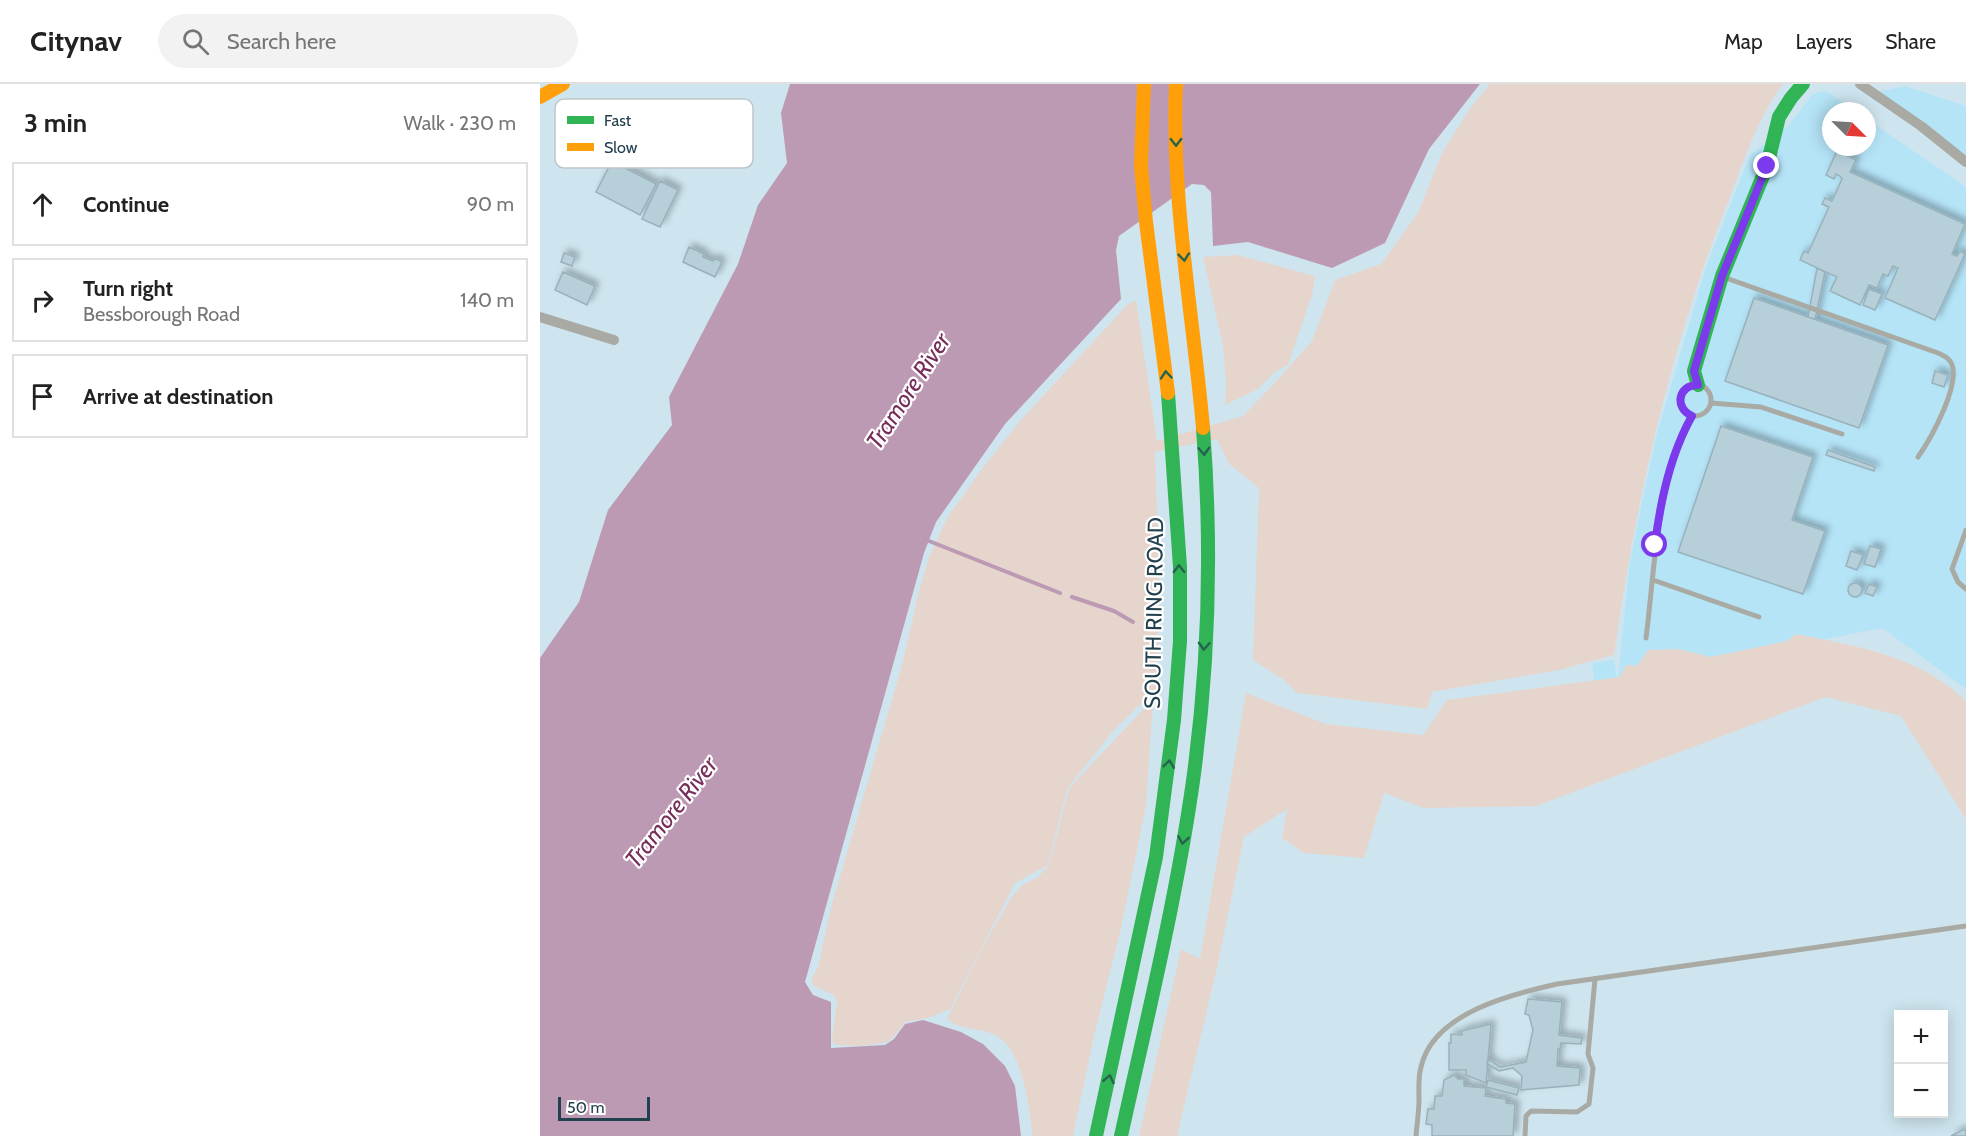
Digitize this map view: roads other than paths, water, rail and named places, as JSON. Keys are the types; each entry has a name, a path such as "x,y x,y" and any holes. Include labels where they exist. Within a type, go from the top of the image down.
{"main road":[{"path":"540,97 563,84"},
{"path":"1137,84 1142,117"},
{"name":"SOUTH RING ROAD","path":"1096,1136 1156,857 1174,720 1180,641 1180,567 1173,457 1165,363 1146,222 1141,166 1143,84"},
{"path":"1121,1136 1179,866 1193,779 1200,712 1207,564 1205,481 1198,385 1178,199 1176,84"},
{"path":"1698,385 1694,371 1722,276 1767,166 1779,117 1803,84"}],"street":[{"path":"1860,84 1921,126 1966,162"},
{"path":"540,317 615,340"}],"lane":[{"path":"1722,276 1938,353 1949,359 1953,370 1952,384 1938,424 1918,457"},
{"path":"1698,385 1710,393 1711,404 1706,412 1692,416 1680,405 1681,395 1687,387 1698,385"},
{"path":"1711,404 1761,407 1842,434"},
{"path":"1646,638 1662,500 1683,435 1692,416"},
{"path":"1966,530 1952,569 1958,582 1966,589"},
{"path":"1653,580 1759,617"},
{"path":"1416,1136 1421,1065 1428,1050 1449,1027 1476,1009 1505,998 1557,984 1966,926"},
{"path":"1525,1136 1526,1116 1531,1111 1577,1112 1589,1104 1593,1068 1588,1054 1595,979"}],"water":[{"name":"Tramore River","path":"790,84 1480,84 1429,149 1385,243 1332,268 1248,242 1213,246 1211,192 1204,185 1192,184 1119,236 1116,250 1121,299 1005,424 936,522 924,553 805,982 813,995 831,1002 831,1048 885,1045 894,1039 905,1024 923,1020 961,1032 983,1044 1005,1066 1015,1086 1021,1136 540,1136 540,658 579,602 608,510 672,425 669,397 738,264 758,205 787,163 781,113"}],"waterway":[{"path":"929,541 1060,593"},
{"path":"1072,597 1114,611 1133,622"}]}
